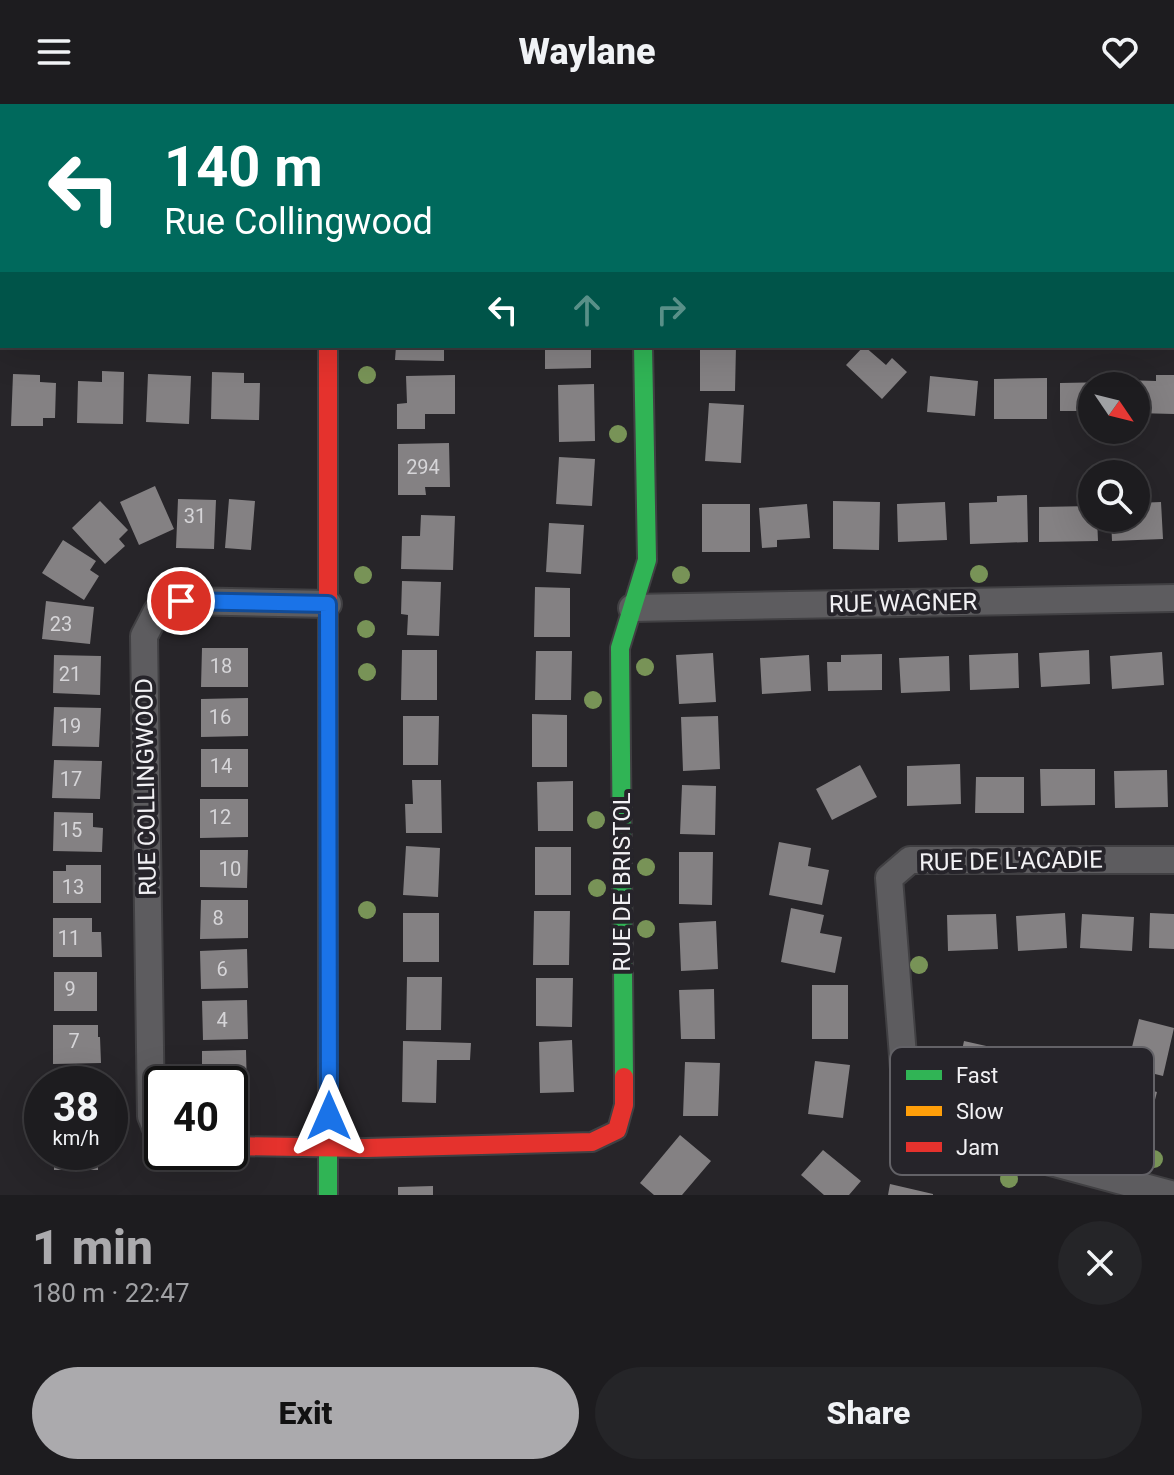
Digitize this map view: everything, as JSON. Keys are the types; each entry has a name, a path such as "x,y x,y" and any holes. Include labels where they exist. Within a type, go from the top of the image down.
{"street":[{"path":"328,348 328,1195"},
{"name":"RUE DE BRISTOL","path":"329,1148 592,1142 617,1130 624,1105 620,648 647,560 643,348"},
{"name":"RUE WAGNER","path":"632,608 1174,598"},
{"name":"RUE COLLINGWOOD","path":"150,1066 144,636 157,611 181,601 328,604"},
{"name":"RUE DE L'ACADIE","path":"902,1047 889,878 910,860 1174,860"},
{"path":"248,1146 329,1148"},
{"name":"RUE DE L'ACADIE","path":"1099,1175 1174,1195"}],"building":[{"path":"396,348 444,348 444,361 395,360"},
{"path":"545,348 591,348 591,368 545,369"},
{"path":"700,348 736,348 735,391 700,391"},
{"path":"862,348 866,348 886,365 892,358 907,372 882,399 846,365"},
{"path":"102,371 124,372 123,424 77,423 78,381 102,382"},
{"path":"212,372 244,373 244,383 260,383 259,420 211,419"},
{"path":"13,374 40,375 40,382 56,383 55,418 43,418 43,426 11,426"},
{"path":"148,374 191,376 189,424 146,422"},
{"path":"455,375 455,414 425,414 425,429 397,429 397,404 407,403 406,376"},
{"path":"1156,375 1174,375 1174,414 1150,413 1150,381 1156,381"},
{"path":"930,376 978,381 975,416 927,412"},
{"path":"1047,378 1047,419 994,419 994,379"},
{"path":"1060,383 1078,383 1078,411 1060,411"},
{"path":"594,384 595,441 559,442 558,385"},
{"path":"709,403 744,405 741,463 705,461"},
{"path":"449,443 450,487 425,487 426,495 398,495 398,444"},
{"path":"559,457 595,459 592,506 556,504"},
{"path":"155,486 174,529 139,545 120,502"},
{"path":"1027,495 1028,542 970,544 969,503 997,502 997,496"},
{"path":"178,499 216,500 214,549 176,548"},
{"path":"229,499 255,501 251,550 225,548"},
{"path":"100,501 128,530 119,539 125,546 105,564 72,528"},
{"path":"833,501 880,502 879,550 833,549"},
{"path":"945,502 947,540 898,542 897,504"},
{"path":"1150,502 1161,502 1163,539 1112,541 1112,532 1150,532"},
{"path":"702,504 750,504 750,552 702,552"},
{"path":"807,504 810,538 777,540 777,547 762,548 759,508"},
{"path":"1078,506 1078,532 1098,532 1098,541 1039,542 1039,507"},
{"path":"421,515 455,516 453,570 401,569 402,536 420,536"},
{"path":"549,523 584,525 581,574 546,572"},
{"path":"63,540 96,561 90,570 99,576 84,600 42,573"},
{"path":"402,581 441,582 439,636 407,635 408,615 401,614"},
{"path":"535,587 570,588 570,637 534,637"},
{"path":"46,601 94,607 90,644 42,639"},
{"path":"202,648 248,648 248,687 201,687"},
{"path":"402,650 437,650 437,700 401,700"},
{"path":"1089,650 1090,684 1041,687 1039,653"},
{"path":"536,651 572,651 571,700 535,700"},
{"path":"1162,652 1164,685 1112,689 1110,656"},
{"path":"713,653 716,702 679,704 676,655"},
{"path":"1018,653 1019,688 970,690 969,655"},
{"path":"882,654 882,690 828,691 827,662 841,662 841,655"},
{"path":"54,655 101,656 100,695 53,693"},
{"path":"809,655 811,691 762,694 760,658"},
{"path":"949,656 950,691 901,693 899,658"},
{"path":"248,698 248,736 201,737 201,699"},
{"path":"54,707 101,708 99,747 52,746"},
{"path":"532,714 567,715 567,767 532,767"},
{"path":"403,716 439,716 438,765 403,765"},
{"path":"718,716 720,769 683,771 681,717"},
{"path":"201,749 248,749 248,787 201,787"},
{"path":"54,760 102,761 100,799 52,798"},
{"path":"960,764 961,804 907,806 907,766"},
{"path":"860,765 877,797 832,820 816,789"},
{"path":"1040,769 1095,769 1095,805 1041,806"},
{"path":"1167,770 1168,807 1115,808 1114,771"},
{"path":"976,777 1024,777 1024,813 975,813"},
{"path":"412,780 441,780 442,833 406,833 405,804 413,804"},
{"path":"573,781 573,831 538,831 537,782"},
{"path":"682,785 716,786 715,835 680,834"},
{"path":"200,799 248,799 248,837 200,838"},
{"path":"54,812 93,813 93,827 103,828 102,852 53,851"},
{"path":"779,842 811,848 808,866 829,870 822,905 769,895"},
{"path":"406,846 440,848 438,897 403,895"},
{"path":"535,847 571,847 571,895 535,895"},
{"path":"200,850 248,850 247,888 200,887"},
{"path":"679,852 713,852 712,905 679,904"},
{"path":"66,865 101,865 101,903 53,903 53,871 66,871"},
{"path":"201,900 248,900 248,938 200,939"},
{"path":"791,908 824,915 820,933 842,937 835,973 781,962"},
{"path":"534,911 570,911 569,965 533,965"},
{"path":"403,913 439,913 439,962 403,962"},
{"path":"1065,913 1067,948 1018,951 1016,916"},
{"path":"1150,913 1174,914 1174,949 1149,948"},
{"path":"996,914 998,949 948,951 947,915"},
{"path":"1082,914 1134,917 1132,951 1080,948"},
{"path":"53,918 92,918 92,932 101,932 102,957 53,957"},
{"path":"716,921 718,969 681,971 679,923"},
{"path":"247,949 248,988 201,989 200,951"},
{"path":"54,972 97,972 97,1011 54,1011"},
{"path":"407,977 442,977 441,1030 406,1030"},
{"path":"536,978 573,978 572,1027 536,1026"},
{"path":"812,985 848,985 848,1039 812,1039"},
{"path":"714,989 715,1039 681,1039 679,990"},
{"path":"247,1000 248,1039 203,1040 202,1001"},
{"path":"1139,1019 1174,1028 1163,1076 1154,1074 1154,1047 1132,1047"},
{"path":"53,1025 98,1025 101,1063 53,1064"},
{"path":"572,1040 574,1092 540,1093 539,1042"},
{"path":"403,1041 471,1043 470,1060 437,1060 436,1103 402,1102"},
{"path":"964,1041 991,1047 963,1047"},
{"path":"246,1050 246,1066 202,1066 202,1051"},
{"path":"815,1061 850,1065 843,1118 808,1114"},
{"path":"685,1062 720,1063 718,1116 683,1116"},
{"path":"680,1135 711,1161 682,1195 654,1195 640,1183"},
{"path":"823,1150 861,1181 849,1195 824,1195 801,1175"},
{"path":"890,1184 933,1194 933,1195 888,1195"},
{"path":"433,1186 433,1195 398,1195 398,1187"}],"traffic: fast":[{"path":"624,1077 620,648 647,560 643,348"},
{"path":"328,622 328,1195"}],"traffic: jam":[{"path":"328,348 328,622"},
{"path":"248,1146 366,1148 592,1142 617,1130 624,1105 624,1077"}],"route":[{"path":"181,601 328,604 329,1116"}]}
